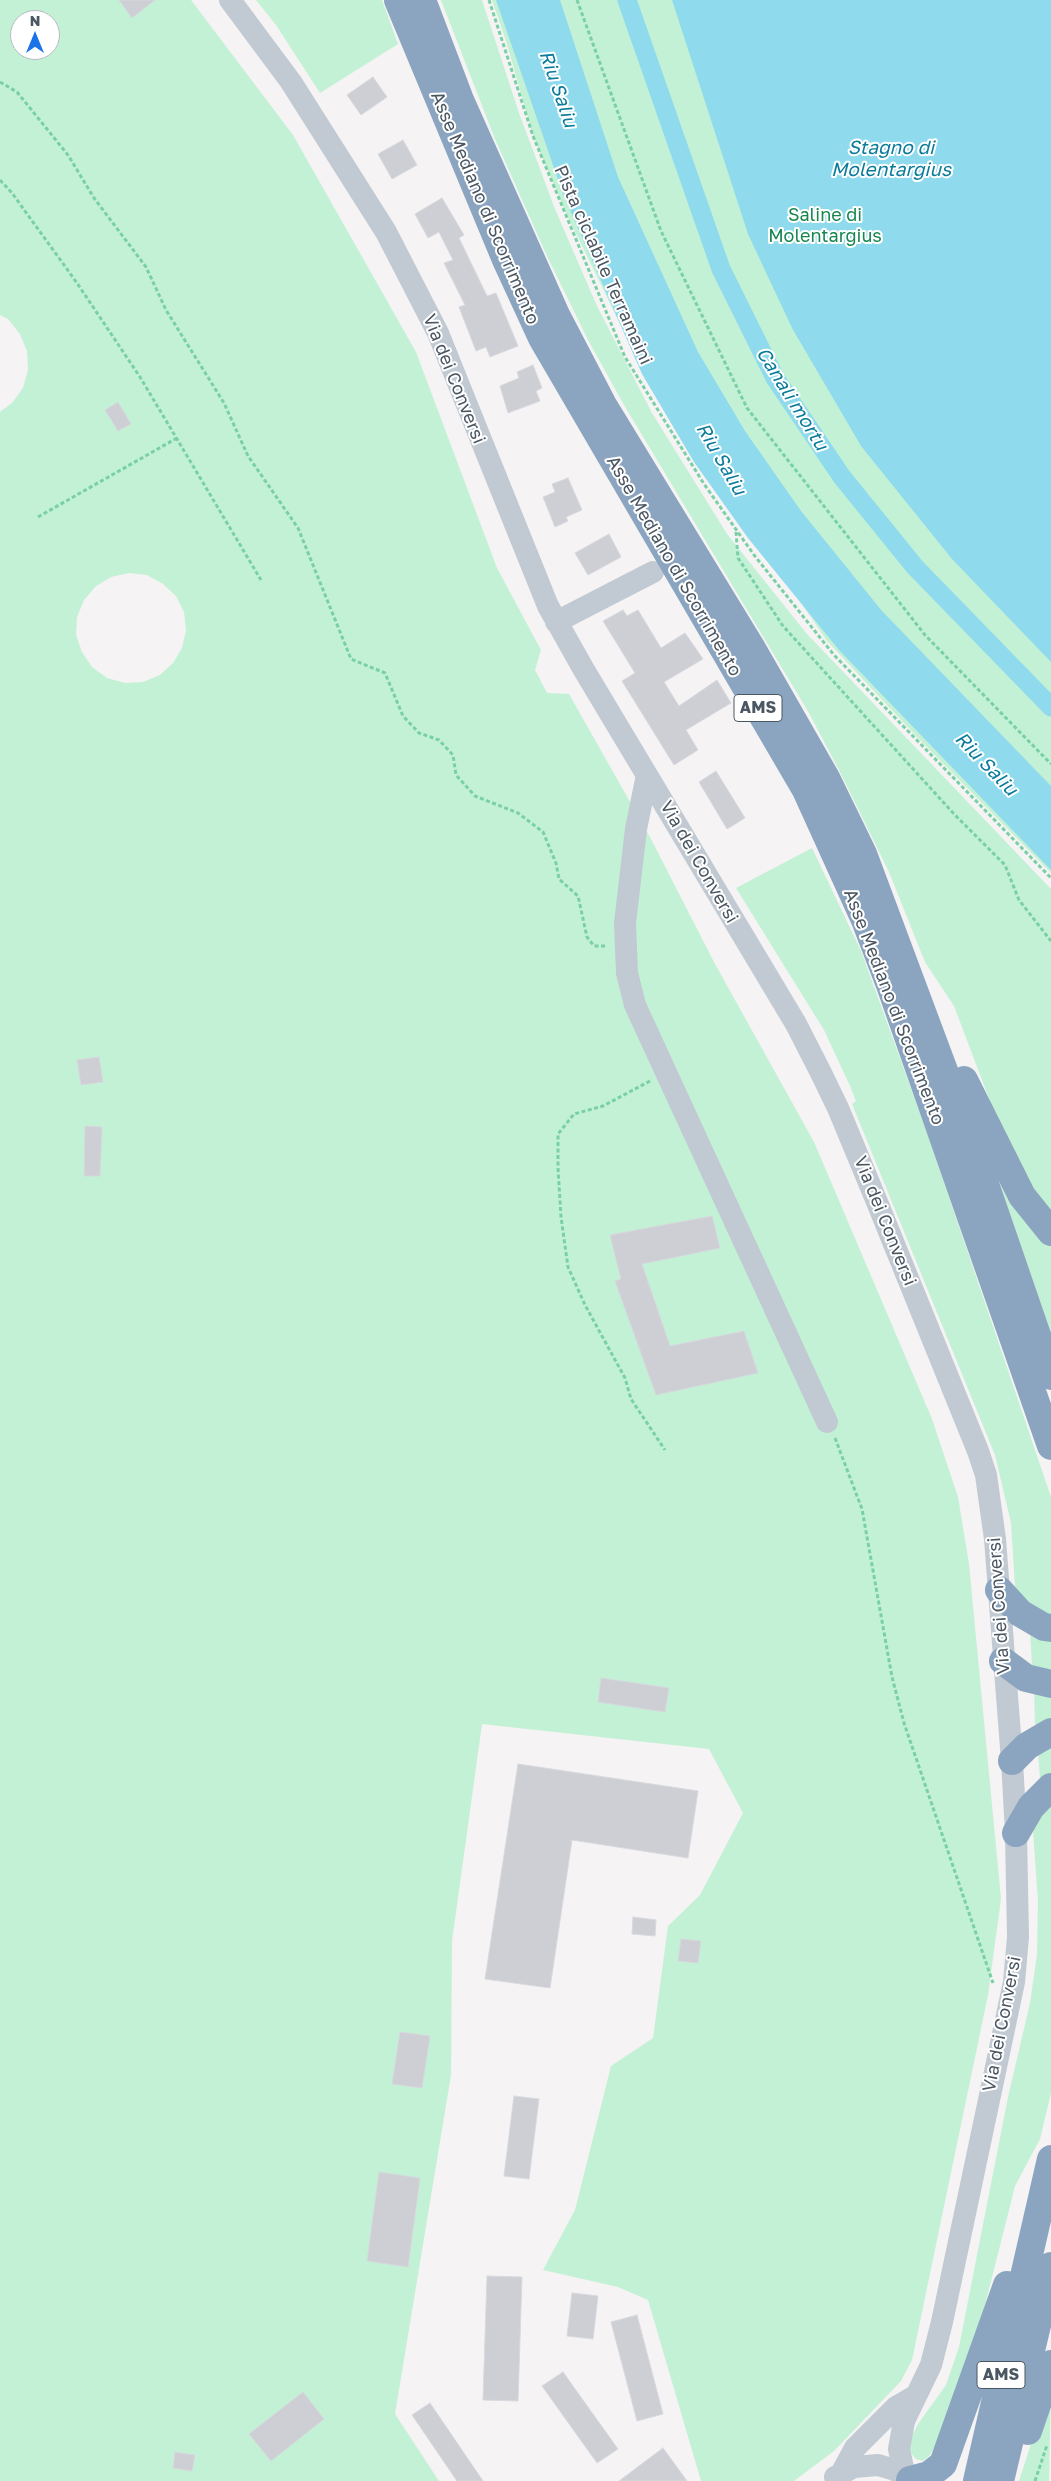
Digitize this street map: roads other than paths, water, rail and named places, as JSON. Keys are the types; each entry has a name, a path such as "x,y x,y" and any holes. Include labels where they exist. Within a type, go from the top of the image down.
{"highway":[{"name":"Asse Mediano di Scorrimento","path":"398,0 507,262 542,338 806,790 861,912 890,984 1051,1446"},
{"name":"Asse Mediano di Scorrimento","path":"422,0 460,100 556,314 599,397 751,647 826,778 863,854 941,1062 1051,1376"},
{"path":"941,1062 960,1072 1022,1196 1051,1232"},
{"path":"999,1590 1020,1613 1044,1627 1051,1628"},
{"path":"1003,1661 1026,1678 1051,1684"},
{"path":"1012,1761 1027,1746 1051,1732"},
{"path":"1016,1833 1031,1806 1051,1787"},
{"name":"AMS","path":"1000,2481 1038,2268 1051,2159"},
{"path":"908,2479 928,2475 943,2464 982,2360 1004,2288 1038,2268"},
{"name":"AMS","path":"977,2481 1038,2268"},
{"path":"1006,2454 1022,2445 1051,2364"}],"street":[{"name":"Via dei Conversi","path":"230,0 292,82 386,232 438,333 527,559 556,622 796,1024 838,1108 978,1451 991,1502 999,1590 1016,1833 1018,1938 1014,1982 1004,2018 942,2322 931,2365 904,2421 899,2449 908,2479"},
{"path":"556,622 653,572"},
{"name":"Via dei Conversi","path":"647,775 636,828 624,947 627,973 635,1005 827,1422"},
{"path":"831,2479 855,2448 896,2407 915,2396"},
{"path":"831,2479 865,2465 878,2465 895,2470 908,2479"}],"water":[{"name":"Riu Saliu","path":"496,0 560,0 618,177 698,352 745,431 801,511 882,611 1051,786 1051,870 839,650 748,538 694,462 642,374 563,194"},
{"name":"Stagno di Molentargius","path":"672,0 1051,0 1051,662 952,559 861,446 792,328 748,234"}],"waterway":[{"name":"Canali mortu","path":"627,0 721,269 775,378 842,477 915,567 1051,707"}],"park label":[{"name":"Saline di Molentargius","path":"825,225"}]}
